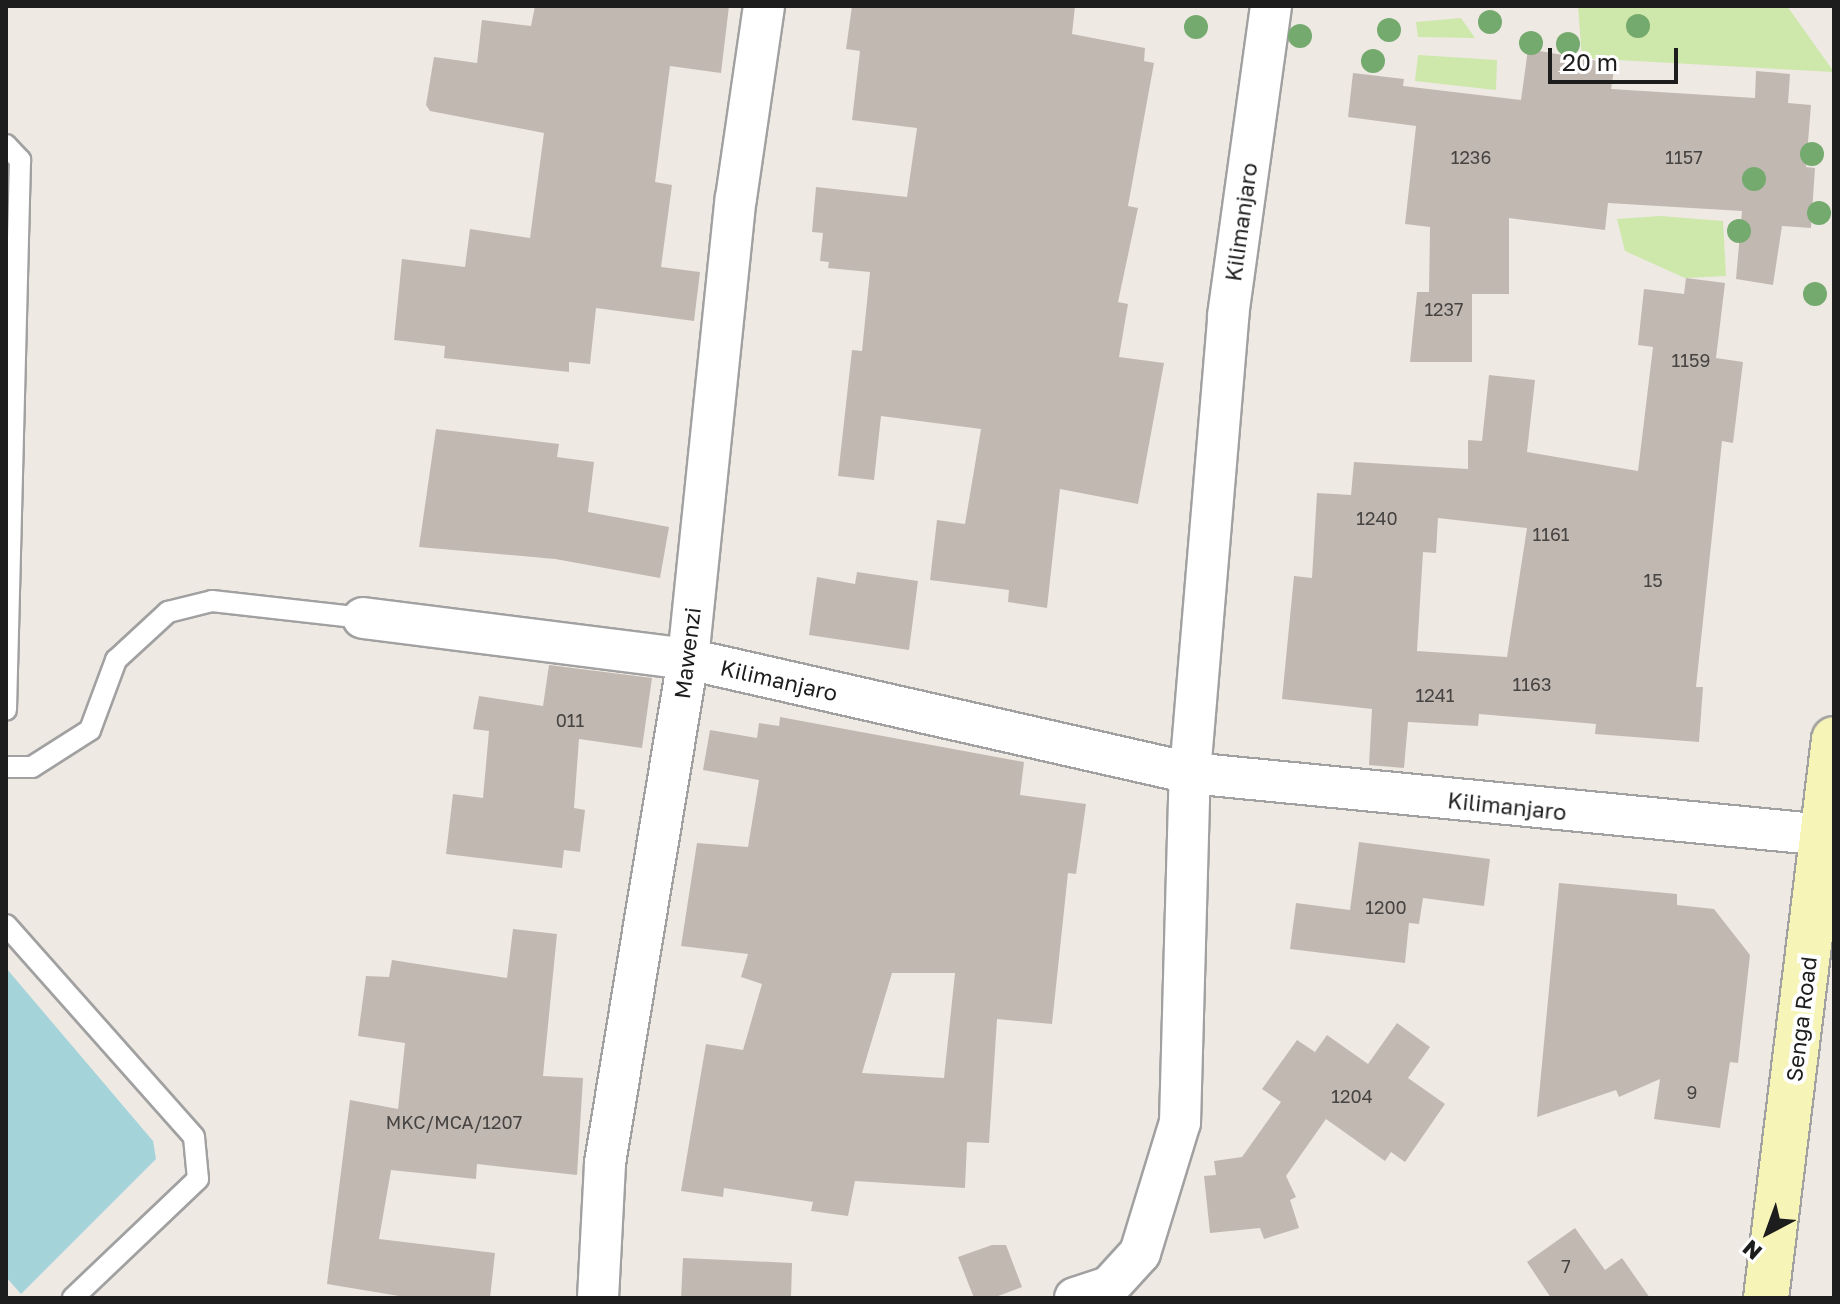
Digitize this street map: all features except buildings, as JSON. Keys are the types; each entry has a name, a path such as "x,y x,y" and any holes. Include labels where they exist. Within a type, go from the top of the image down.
{"street":[{"name":"Mawenzi","path":"598,1298 605,1163 688,659 736,198 764,6"},
{"name":"Kilimanjaro","path":"1075,1298 1109,1287 1140,1253 1180,1122 1190,773 1228,316 1271,6"},
{"name":"Kilimanjaro","path":"363,618 688,659 1190,773 1825,835"},
{"name":"Senga Road","path":"1766,1298 1825,835 1834,739"}],"lane":[{"path":"6,145 20,160 6,710"},
{"path":"6,767 32,767 90,730 116,660 168,612 212,601 363,618"},
{"path":"6,925 194,1137 198,1179 73,1298"}],"green space":[{"path":"1578,6 1787,6 1834,72 1582,58"},
{"path":"1461,18 1475,38 1418,37 1416,22"},
{"path":"1418,55 1497,60 1496,90 1415,81"},
{"path":"1660,216 1723,221 1726,276 1685,278 1625,251 1617,219"}],"water":[{"path":"6,968 153,1141 156,1159 21,1294 6,1277"}]}
